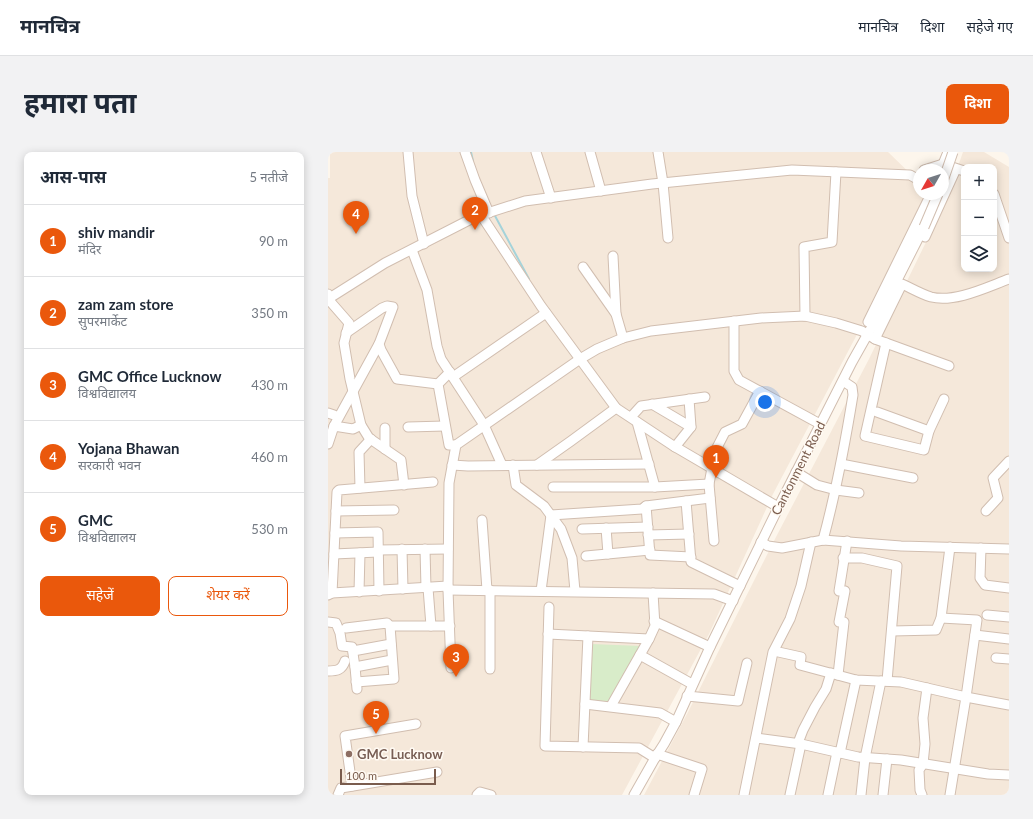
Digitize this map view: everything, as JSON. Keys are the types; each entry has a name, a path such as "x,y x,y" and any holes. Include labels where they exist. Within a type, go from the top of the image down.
{"street":[{"path":"408,152 412,196 424,244"},
{"path":"465,152 485,214 546,312 616,408 675,447 778,507"},
{"path":"536,152 551,198"},
{"path":"590,152 601,191"},
{"path":"658,152 663,183 668,238"},
{"path":"943,164 948,152"},
{"path":"949,164 953,152"},
{"path":"869,335 902,284 939,205 960,170 949,168"},
{"path":"328,299 385,263 485,214 525,201 663,183 792,170 913,174"},
{"path":"805,316 804,247 832,242 836,172"},
{"path":"869,335 903,253 928,200"},
{"path":"935,200 939,205"},
{"name":"Cantonment Road","path":"640,795 778,507 820,424 888,298 935,200"},
{"path":"996,200 1009,238"},
{"path":"412,250 427,290 437,346 441,359 484,426 502,465"},
{"path":"612,256 616,314 622,338"},
{"path":"583,267 616,314"},
{"path":"902,284 930,297 945,299 972,293 1009,279"},
{"path":"328,292 328,299 349,323 344,343 350,379 361,425 371,439 401,460 404,485"},
{"path":"328,444 334,426 379,344 393,307 387,306 382,308 346,333"},
{"path":"379,344 397,379 438,384 546,312"},
{"path":"438,384 449,445 456,445 580,359 597,349 622,338 651,331 761,318 805,316 836,323 949,366"},
{"path":"734,321 734,372 739,380 820,424"},
{"path":"886,343 865,436 924,450 929,431 944,399"},
{"path":"823,540 836,490 853,395 852,387 843,381"},
{"path":"714,541 709,484 710,467 725,432 742,424 760,392"},
{"path":"655,487 634,420 640,406 705,397"},
{"path":"675,447 691,427 689,399"},
{"path":"652,404 691,427"},
{"path":"537,465 616,408"},
{"path":"878,412 929,431"},
{"path":"334,426 353,429 361,425"},
{"path":"408,426 445,426"},
{"path":"385,428 385,449"},
{"path":"360,488 359,452 371,439"},
{"path":"452,668 448,588 449,483 456,445"},
{"path":"986,511 998,498 993,478 1009,461"},
{"path":"452,465 648,464"},
{"path":"841,464 913,478"},
{"path":"513,465 516,485 544,506 561,529 572,558 575,591"},
{"path":"796,472 817,485 859,494"},
{"path":"433,482 339,490 337,492 334,554 330,594 403,589 448,588 714,594 733,601"},
{"path":"553,488 655,487 709,484"},
{"path":"550,515 642,509 646,506 710,498"},
{"path":"686,501 691,562 740,586"},
{"path":"646,506 650,555 691,557"},
{"path":"336,511 394,510"},
{"path":"541,591 550,515"},
{"path":"482,520 489,590 490,669"},
{"path":"582,529 606,528 689,534"},
{"path":"606,528 608,554"},
{"path":"335,533 378,532 378,591"},
{"path":"761,542 768,546 782,548 823,540 901,546 1009,549"},
{"path":"744,795 774,650 790,619 801,586 811,542"},
{"path":"790,795 803,730 834,674 844,622 839,622 845,591 839,591 843,558 847,542"},
{"path":"892,631 936,630 941,618 950,547"},
{"path":"981,548 980,578 985,585 1009,588"},
{"path":"334,554 402,549 448,549"},
{"path":"402,549 403,589"},
{"path":"425,549 431,626"},
{"path":"586,556 650,550"},
{"path":"359,592 360,553"},
{"path":"843,558 862,558 897,566 892,631 884,681 865,758 861,795"},
{"path":"611,706 655,626 653,593"},
{"path":"548,608 545,746 638,748 658,756 702,769 694,795"},
{"path":"987,615 1009,617"},
{"path":"941,618 977,620 950,795"},
{"path":"654,621 710,647"},
{"path":"328,622 336,623 340,633 342,646 352,647 356,686 394,679 390,626"},
{"path":"346,628 387,623 390,626 450,626"},
{"path":"548,634 649,639"},
{"path":"975,635 1009,639"},
{"path":"583,747 588,636"},
{"path":"353,651 391,644"},
{"path":"774,650 800,657 800,665 856,680 900,682 1009,705"},
{"path":"640,655 692,684"},
{"path":"996,658 1009,658"},
{"path":"355,667 392,660"},
{"path":"328,670 341,669 345,662"},
{"path":"687,696 738,701 747,663"},
{"path":"828,795 856,680"},
{"path":"922,795 920,790 919,770 923,764 925,744 923,718 927,688"},
{"path":"585,704 660,713 676,722"},
{"path":"352,786 345,736 416,724"},
{"path":"756,738 800,744 865,758 887,759 988,774 1009,775"},
{"name":"Cantonment Road","path":"634,795 658,756"},
{"path":"883,795 887,759"},
{"path":"338,795 341,788 437,772"},
{"path":"476,795 480,792 491,795"}],"shaded area":[{"path":"330,152 888,152 913,176 913,200 923,200 863,323 773,494 709,634 622,795 328,795 328,178 330,178"},
{"path":"963,152 984,152 1009,167 1009,795 644,795 687,714 776,537 869,359 946,200 949,200 949,192"}],"green space":[{"path":"591,644 641,646 609,702 590,701"}],"waterway":[{"path":"471,152 473,161"},
{"path":"494,214 529,279"}],"place":[{"name":"zam zam store","path":"475,230"},
{"name":"Yojana Bhawan","path":"356,234"},
{"name":"shiv mandir","path":"716,478"},
{"name":"GMC Office Lucknow","path":"456,677"},
{"name":"GMC","path":"376,734"},
{"name":"GMC Lucknow","path":"349,754"}]}
